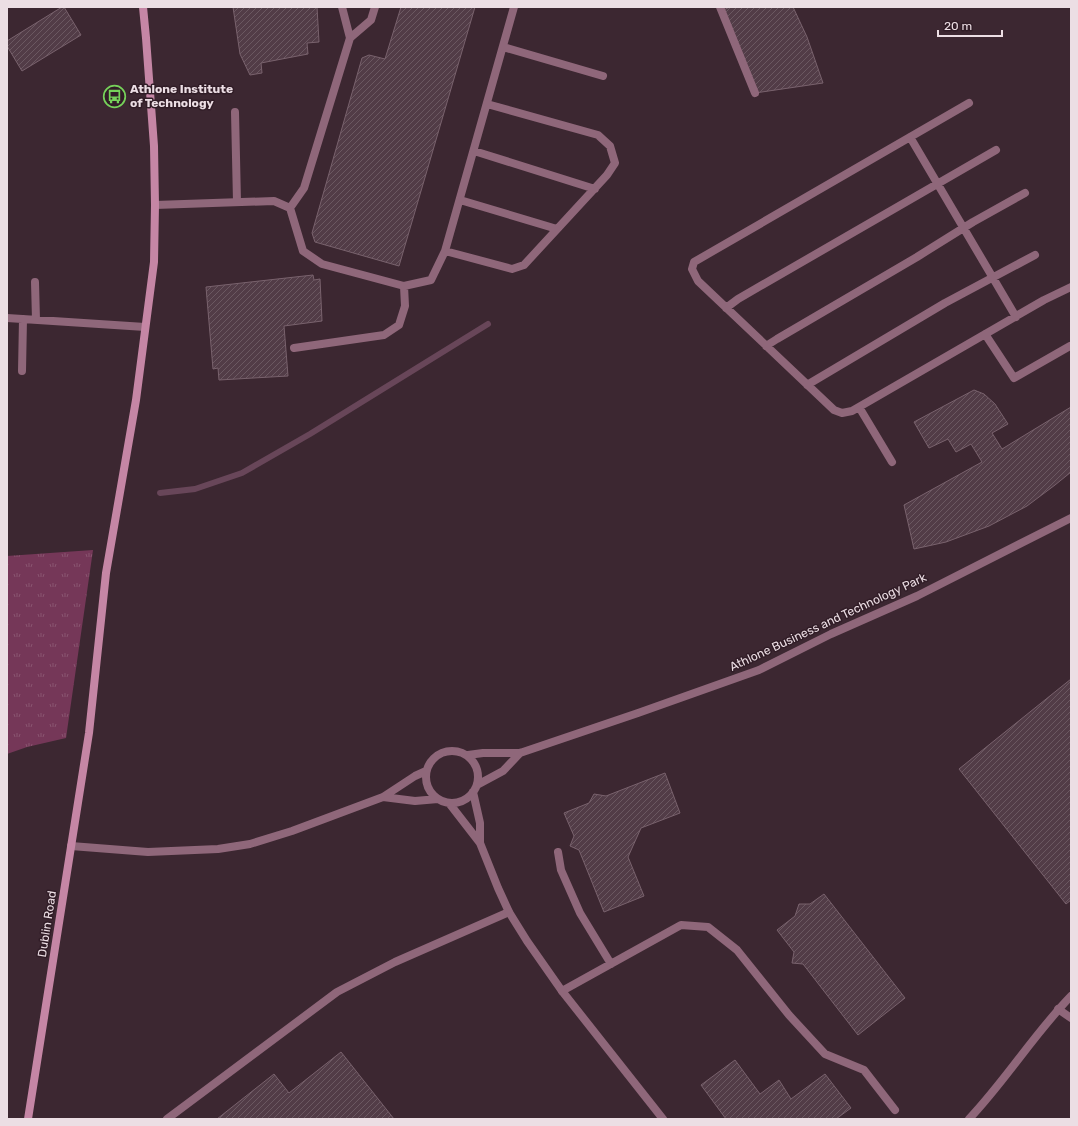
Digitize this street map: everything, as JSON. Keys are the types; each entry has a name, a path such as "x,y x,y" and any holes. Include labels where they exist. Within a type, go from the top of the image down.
{"main road":[{"name":"Dublin Road","path":"28,1119 89,733 106,573 136,400 154,262 154,146 143,7"}],"street":[{"path":"290,208 304,188 350,38 342,7"},
{"path":"350,38 371,20 375,7"},
{"path":"290,208 302,251 322,264 404,286 431,280 445,251 514,7"},
{"path":"720,7 755,93"},
{"path":"503,47 603,76"},
{"path":"969,103 694,262 692,269 698,281 834,410 842,413 852,411 1044,300 1071,287"},
{"path":"445,251 512,269 524,265 595,189 615,163 610,146 598,135 487,104"},
{"path":"235,112 236,202"},
{"path":"910,137 1016,317"},
{"path":"726,308 738,299 996,150"},
{"path":"474,151 595,189"},
{"path":"766,346 1024,193"},
{"path":"460,200 557,229"},
{"path":"155,205 274,201 290,208"},
{"path":"807,385 944,303 1036,255"},
{"path":"35,282 36,320"},
{"path":"294,348 384,335 399,325 405,306 404,286"},
{"path":"7,318 145,327"},
{"path":"22,371 23,319"},
{"path":"985,334 1014,378 1070,346"},
{"path":"859,407 892,462"},
{"name":"Athlone Business and Technology Park","path":"71,846 148,852 218,849 250,844 285,833 383,798 410,779 426,771 432,759 443,752 452,750 460,751 468,755 483,753 520,753 759,670 831,634 917,596 1071,518"},
{"name":"Athlone Business and Technology Park","path":"383,798 415,801 438,799 449,803 460,802 468,798 475,789 499,773 520,753"},
{"path":"468,755 474,761 478,769 475,789 480,823 480,842 490,871 509,912 526,941 562,991 663,1119"},
{"path":"426,771 428,788 438,799"},
{"path":"449,803 480,842"},
{"path":"558,852 561,870 580,912 612,964"},
{"path":"167,1119 338,992 395,962 509,912"},
{"path":"562,991 681,925 708,927 737,950 789,1015 825,1054 864,1070 896,1110"},
{"path":"969,1119 1011,1069 1058,1009 1071,996"},
{"path":"1058,1009 1071,1018"}],"green space":[{"path":"93,550 66,738 27,747 7,754 7,556"}],"building":[{"path":"64,7 81,35 22,71 7,46 7,41"},
{"path":"233,7 317,7 319,42 307,43 308,54 261,63 262,73 250,75 240,54"},
{"path":"401,7 475,7 399,266 315,242 312,233 362,58 369,55 385,59"},
{"path":"730,7 793,7 807,37 823,83 755,93 721,11"},
{"path":"313,275 314,280 320,279 322,321 284,326 288,376 219,380 218,368 213,369 206,287"},
{"path":"974,390 984,394 995,404 1008,424 992,433 1002,449 1071,407 1071,472 1027,506 989,526 946,542 914,549 904,505 982,462 971,444 956,452 948,439 929,448 914,422"},
{"path":"1071,679 1071,900 1066,904 959,769"},
{"path":"665,773 680,813 641,828 628,857 644,896 604,912 579,850 570,846 574,836 564,813 589,803 594,794 606,796"},
{"path":"824,894 905,998 858,1035 803,964 792,963 794,952 777,930 795,916 799,904 810,904"},
{"path":"341,1052 394,1119 217,1119 274,1074 289,1093"},
{"path":"735,1060 760,1094 779,1080 791,1099 825,1074 851,1108 836,1119 726,1119 701,1085"}],"waterway":[{"path":"160,493 195,489 242,473 310,434 488,324"}],"place":[{"name":"Athlone Institute of Technology","path":"115,96"}]}
